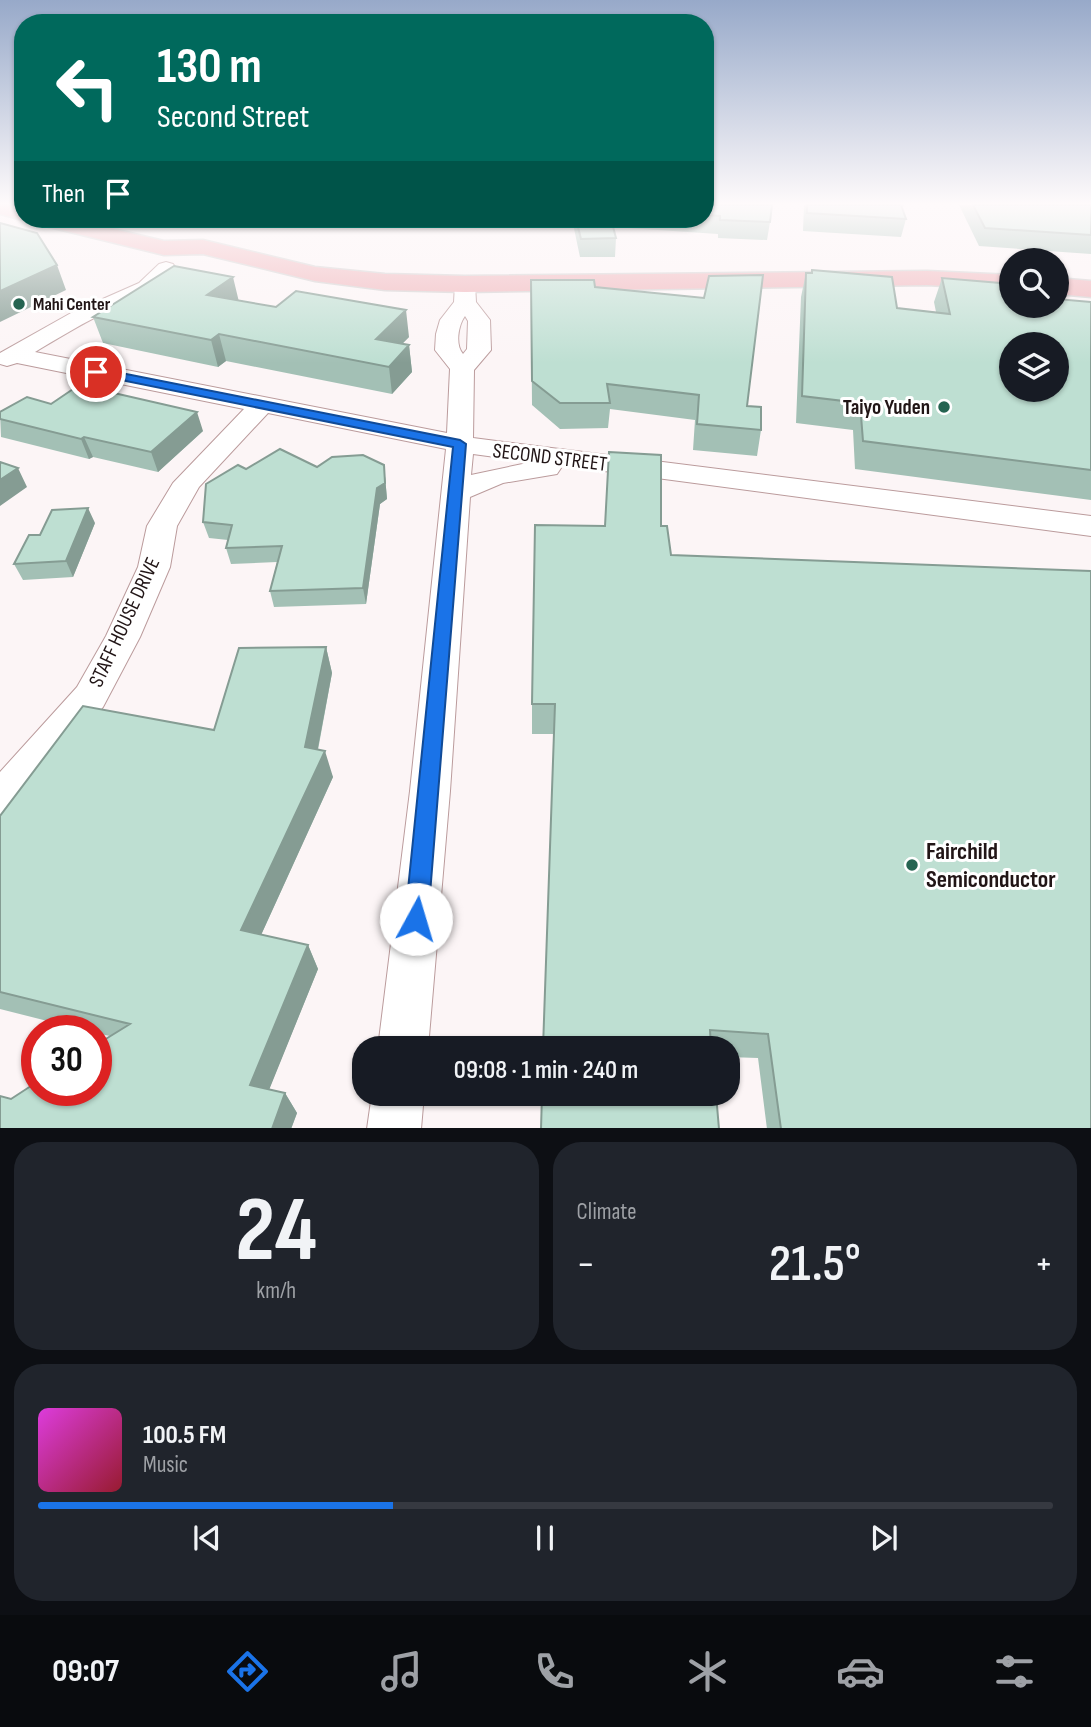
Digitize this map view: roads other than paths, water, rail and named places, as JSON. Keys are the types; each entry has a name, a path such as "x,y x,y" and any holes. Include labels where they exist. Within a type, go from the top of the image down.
{"main road":[{"path":"247,258 315,274 465,294 913,278 999,282"},
{"path":"1069,287 1091,289"}],"street":[{"path":"7,359 102,306 135,294 160,279 166,268 184,258"},
{"path":"404,1036 430,791 460,444 462,369 447,351 447,343 449,321 465,294"},
{"name":"SECOND STREET","path":"7,359 460,444 1091,526"},
{"name":"STAFF HOUSE DRIVE","path":"0,800 90,697 123,637 154,567 162,526 187,483 262,405"},
{"path":"455,493 471,484 514,471 590,462"},
{"path":"394,1128 397,1106"}],"place":[{"name":"Mahi Center","path":"19,304"},
{"name":"Taiyo Yuden","path":"944,407"},
{"name":"Fairchild Semiconductor","path":"912,865"}]}
